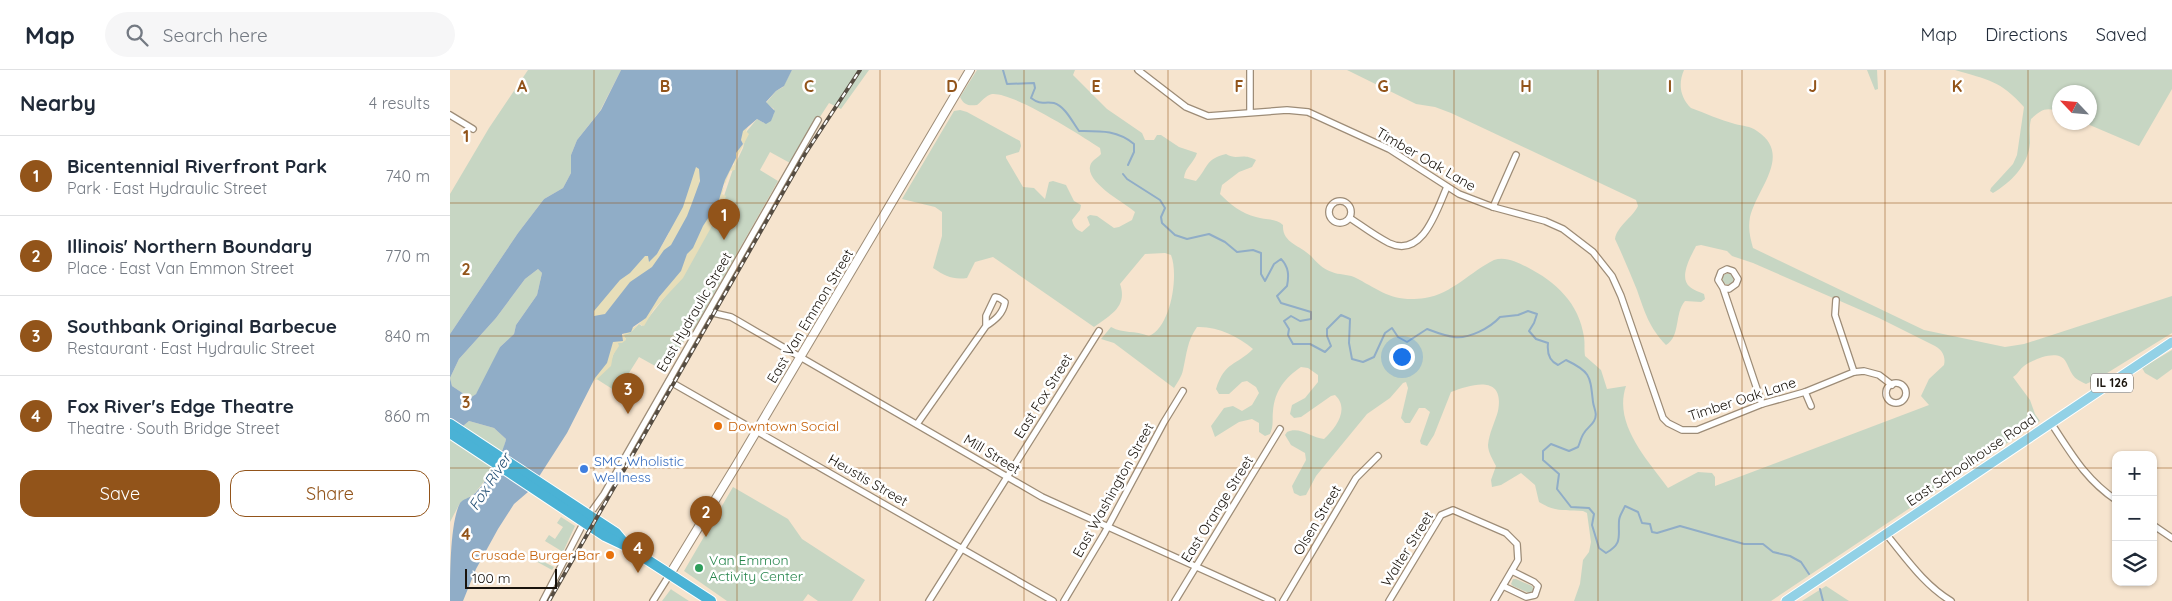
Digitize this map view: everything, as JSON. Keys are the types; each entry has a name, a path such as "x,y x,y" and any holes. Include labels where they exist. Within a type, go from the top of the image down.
{"highway":[{"path":"450,424 470,441 586,519 616,533 626,546 710,601"},
{"path":"450,433 470,441"}],"main road":[{"name":"East Schoolhouse Road","path":"1786,601 2172,342"}],"street":[{"name":"East Van Emmon Street","path":"670,574 970,70"},
{"name":"Timber Oak Lane","path":"1138,70 1186,107 1197,113 1217,116 1250,112 1297,110 1308,112 1389,149 1459,194 1545,221 1563,229 1593,252 1604,264 1621,296 1660,410 1668,423 1682,430 1697,430 1762,404 1805,392 1854,372"},
{"path":"1250,70 1250,112"},
{"path":"450,114 473,129"},
{"name":"East Hydraulic Street","path":"543,601 586,519 604,494 818,120"},
{"path":"1493,206 1516,155"},
{"path":"1350,218 1390,243 1402,246 1416,242 1426,233 1447,187"},
{"path":"1723,288 1762,404"},
{"path":"917,424 986,326 1004,310 1006,302 995,297 989,306 986,326"},
{"path":"1836,300 1835,315 1854,372 1864,371 1879,375 1892,384"},
{"name":"Mill Street","path":"709,312 731,317 1042,497 1272,601"},
{"name":"East Fox Street","path":"929,601 1099,331"},
{"name":"Heustis Street","path":"669,381 1053,601"},
{"name":"East Washington Street","path":"1064,601 1183,391"},
{"path":"1805,392 1810,406"},
{"path":"2051,423 2084,474 2098,488 2112,497"},
{"name":"East Orange Street","path":"1175,601 1280,430"},
{"name":"Olsen Street","path":"1283,601 1356,478 1378,456"},
{"name":"Walter Street","path":"1389,601 1441,515 1452,510 1506,533 1514,539 1519,554 1512,571"},
{"path":"2157,528 2172,538"},
{"path":"1886,534 1922,577 1940,594 1951,601"},
{"path":"1494,601 1503,586 1512,571 1538,586 1535,595 1526,597 1503,586"},
{"path":"653,601 670,574"}],"green space":[{"path":"528,70 621,70 600,111 577,140 571,155 571,173 563,188 544,199 518,233 450,334 450,194 489,128"},
{"path":"792,70 869,70 841,109 829,103 790,163 770,152 760,170 778,181 694,329 690,331 666,372 639,357 617,392 595,378 612,358 618,343 626,339 623,335 632,331 639,324 642,326 679,279 722,202 733,169 743,148 747,131 757,119 764,123 774,114 774,109 766,103 776,91 783,87"},
{"path":"977,70 1075,70 1073,75 1107,109 1142,133 1145,140 1154,140 1157,135 1161,135 1179,147 1197,153 1184,178 1196,181 1210,161 1226,154 1256,160 1252,167 1239,172 1222,185 1220,194 1246,214 1274,220 1283,225 1285,236 1326,269 1354,277 1379,291 1395,297 1414,299 1435,296 1498,259 1507,259 1538,273 1564,295 1577,314 1584,339 1585,356 1601,370 1607,389 1626,386 1623,400 1624,414 1628,427 1642,453 1668,488 1698,472 1712,473 1715,477 1715,486 1929,405 1921,396 1929,379 1944,365 1943,354 1935,346 1879,318 1753,263 1732,256 1727,251 1701,245 1696,246 1691,255 1685,278 1690,287 1704,294 1705,299 1701,302 1685,301 1674,336 1666,345 1655,332 1648,319 1615,239 1616,234 1638,206 1636,200 1451,113 1435,107 1416,104 1347,70 1684,70 1681,90 1684,99 1691,108 1724,121 1754,129 1767,140 1772,150 1770,172 1750,217 1749,225 1753,248 1924,330 2005,347 2024,344 2172,296 2172,333 2086,384 2071,373 2063,358 2058,356 2046,356 2024,366 2013,377 2030,400 2035,414 2040,421 1771,601 1574,601 1580,584 1583,560 1589,552 1591,542 1587,513 1555,509 1539,502 1535,485 1521,473 1501,485 1492,487 1491,480 1496,466 1488,445 1498,411 1499,399 1497,391 1492,387 1485,385 1468,386 1451,392 1434,435 1427,446 1421,444 1420,441 1430,412 1425,408 1419,408 1410,423 1405,423 1401,418 1408,388 1406,382 1403,383 1390,398 1367,414 1316,476 1306,495 1300,496 1294,493 1292,486 1306,460 1305,453 1291,445 1285,435 1287,432 1296,430 1324,439 1337,424 1341,412 1339,400 1335,395 1301,417 1294,418 1290,414 1292,405 1305,398 1318,382 1318,375 1308,368 1301,367 1286,380 1276,397 1270,434 1265,436 1259,432 1259,423 1252,419 1239,422 1215,437 1211,426 1224,408 1233,406 1242,411 1252,405 1259,393 1256,387 1247,381 1242,382 1229,394 1219,394 1216,389 1223,373 1253,349 1241,340 1220,330 1197,327 1189,342 1182,375 1174,388 1114,343 1101,339 1111,327 1120,331 1149,336 1157,331 1168,312 1171,300 1174,275 1171,255 1165,253 1145,254 1120,284 1122,299 1120,305 1094,327 993,257 975,262 967,278 949,277 933,268 942,236 942,212 935,207 902,199 954,111 967,112 1020,141 1019,152 1006,156 1006,158 1023,187 1034,188 1045,199 1049,182 1053,181 1066,185 1074,201 1081,205 1080,210 1072,220 1075,227 1080,231 1082,232 1090,225 1087,217 1090,215 1097,216 1114,228 1132,220 1135,212 1106,191 1092,176 1090,169 1092,162 1101,154 1100,148 1030,107 1002,95 992,94 977,105 969,105 963,102 960,97"},
{"path":"1867,70 1877,70 1878,89 1875,90"},
{"path":"1955,70 2172,70 2172,89 2139,146 2097,128 2097,85 2052,85 2052,109 2047,109 2037,113 2031,119 2029,151 2026,159 2018,172 1993,193 1990,191 1991,188 2013,164 2017,155 2024,107 2008,91 1985,79"},
{"path":"538,269 542,273 537,295 516,325 514,334 500,347 482,386 470,398 452,386 450,378 459,359 496,318 525,279"},
{"path":"1728,273 1734,279 1728,285 1722,279"},
{"path":"2172,350 2172,369 2157,380 2145,373 2142,368"},
{"path":"469,421 494,428 506,439 504,447 486,479 474,494 460,503 450,522 450,437"},
{"name":"Van Emmon Activity Center","path":"733,487 788,519 802,539 865,580 852,601 818,601 808,594 803,601 727,601 684,571"},
{"path":"561,517 575,526 563,552 545,541 549,535 555,539 563,527 557,523"},
{"path":"532,556 554,567 552,570 532,559"},
{"path":"1513,579 1532,586 1534,590 1529,593 1513,586 1511,584"},
{"path":"1826,586 1849,601 1802,601"},
{"path":"672,590 689,601 662,601"}],"sand":[{"path":"748,127 746,131 749,134 737,157 735,170 730,171 725,184 724,182 730,167 734,165 735,153 743,144 741,140 742,131"},
{"path":"698,165 701,172 697,196 681,233 661,259 603,318 581,320 643,255 657,254 681,209 691,171"},
{"path":"724,186 722,194 726,196 723,206 683,278 654,309 644,326 639,324 630,333 624,335 626,340 618,343 619,346 613,355 611,366 596,380 592,381 610,344 640,323 679,270 699,229"}],"water":[{"name":"Fox River","path":"621,70 792,70 784,86 776,91 766,102 775,111 771,121 766,124 757,119 743,131 741,140 743,144 736,153 736,158 725,180 718,203 703,226 693,248 687,254 681,271 659,297 646,318 633,327 631,332 622,334 623,341 613,342 607,363 595,378 567,433 528,492 514,504 498,529 476,569 463,601 450,601 451,550 454,523 460,503 473,495 488,477 506,439 494,428 469,421 450,437 450,378 450,334 518,233 544,199 563,188 571,173 571,155 577,140 601,110","holes":["696,167 699,169 700,181 687,216 671,245 664,250 652,267 630,282 605,314 594,316 594,311 620,280 630,273 645,256 648,256 649,262 657,254 683,207","538,269 542,273 537,295 516,325 514,334 500,347 476,394 470,398 452,386 450,378 459,359 496,318 525,279"]}],"waterway":[{"path":"1003,70 1007,84 1034,83 1035,88 1031,98 1040,103 1054,103 1058,105 1065,111 1079,131 1101,131 1128,139 1134,144 1134,152 1128,165"},
{"path":"1123,174 1127,179 1160,200 1165,208 1161,217 1162,223 1175,235 1187,239 1209,234 1225,242 1237,252 1253,250 1261,253 1261,274 1265,281 1274,264 1281,259 1287,268 1288,282 1287,286 1277,296 1281,303 1311,312 1311,319 1300,321 1291,316 1284,321 1289,329 1288,335 1293,344 1310,344 1325,352 1331,346 1327,336 1327,329 1341,315 1350,319 1349,343 1352,359 1363,362 1374,357 1385,333 1392,328 1398,337 1407,342 1427,329 1447,336 1460,337 1479,332 1500,317 1518,315 1528,311 1537,314 1529,331 1536,339 1548,343 1548,353 1552,361 1558,365 1566,360 1585,372 1590,380 1596,414 1594,421 1585,431 1578,447 1569,451 1551,444 1543,451 1543,460 1559,474 1557,489 1571,507 1589,508 1594,514 1592,525 1599,548 1606,553 1617,543 1619,519 1625,506 1638,512 1642,523 1650,524 1652,532 1657,533 1680,526 1744,544 1763,544 1773,552 1790,556 1801,562 1809,574"},
{"path":"1820,589 1823,601"}],"railway":[{"path":"549,601 805,154 860,70"}],"place":[{"name":"Bicentennial Riverfront Park","path":"724,240"},
{"name":"Southbank Original Barbecue","path":"628,414"},
{"name":"Downtown Social","path":"718,426"},
{"name":"SMC Wholistic Wellness","path":"584,469"},
{"name":"Illinois' Northern Boundary","path":"706,537"},
{"name":"Crusade Burger Bar","path":"610,555"},
{"name":"Van Emmon Activity Center","path":"699,568"},
{"name":"Fox River's Edge Theatre","path":"638,573"}]}
